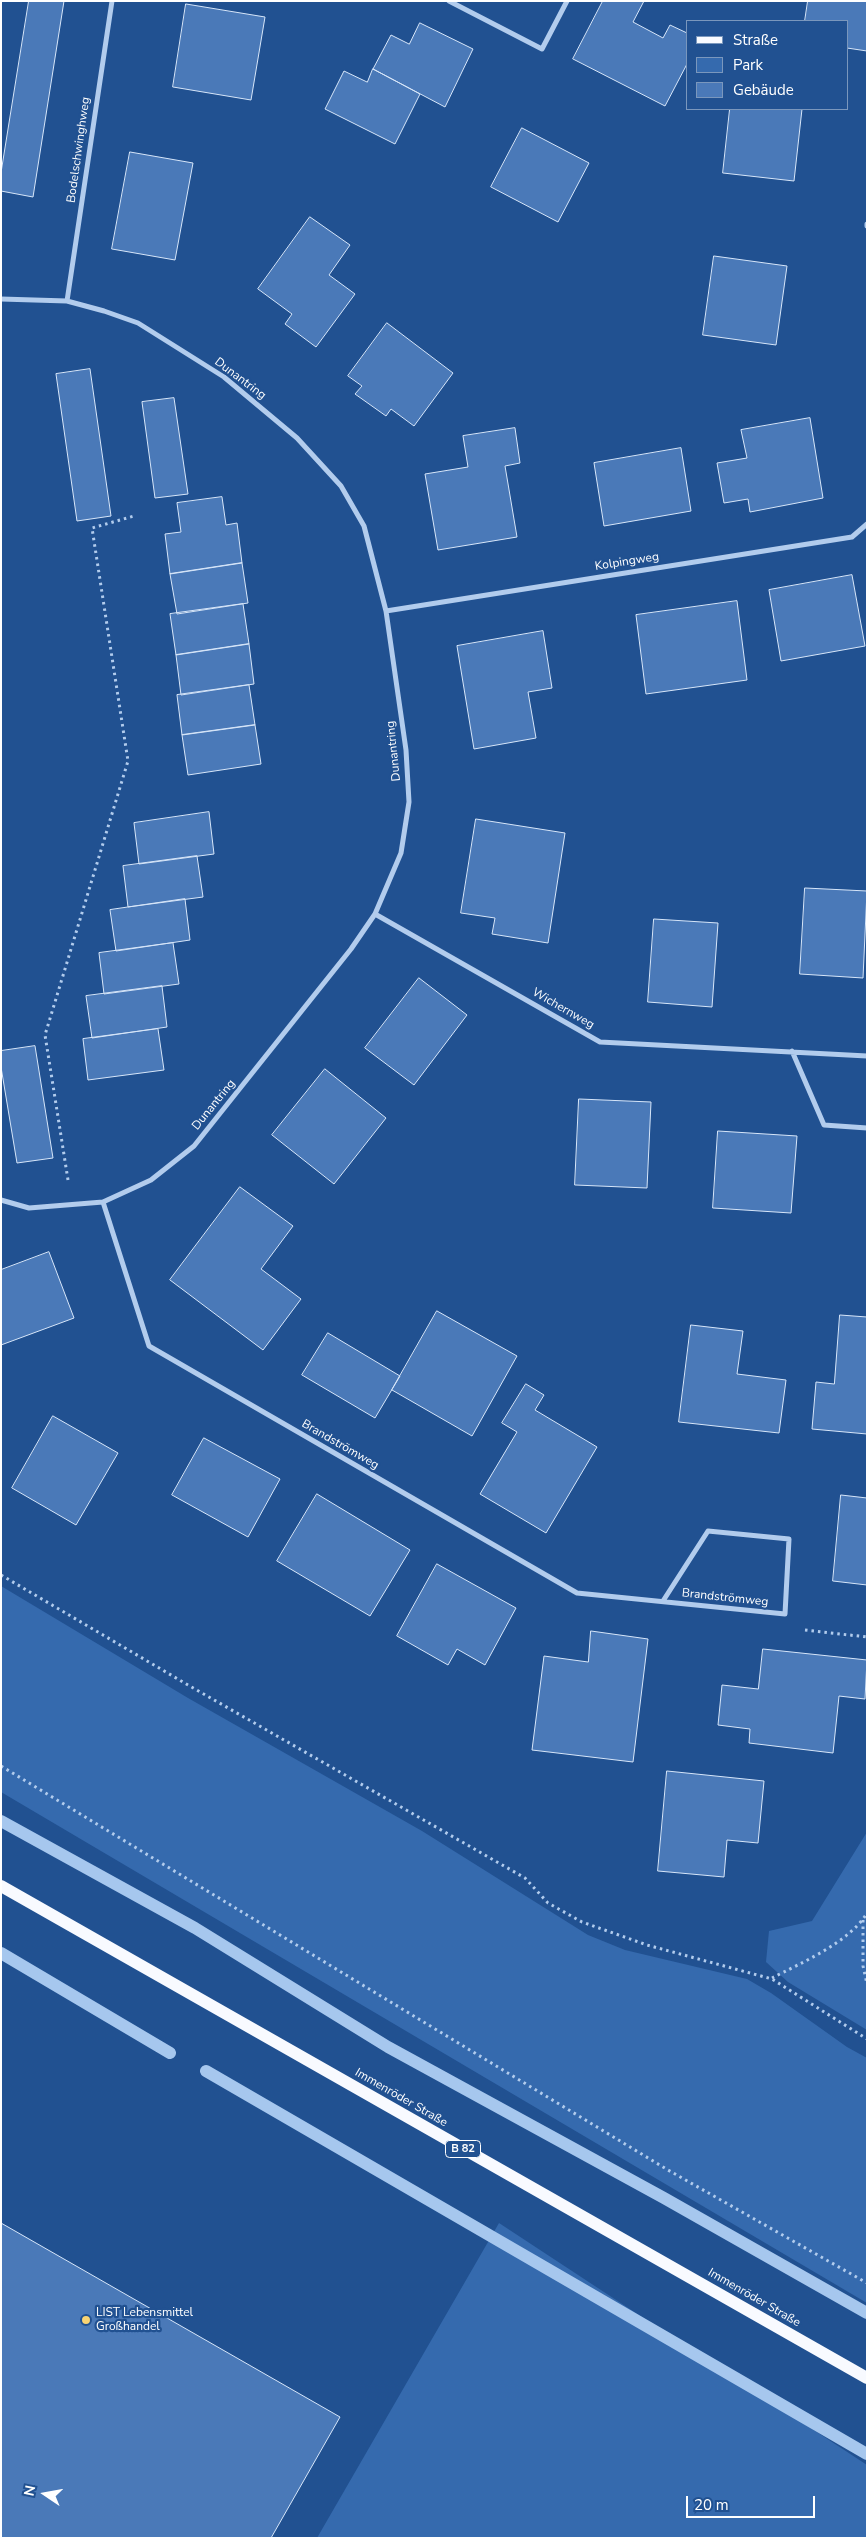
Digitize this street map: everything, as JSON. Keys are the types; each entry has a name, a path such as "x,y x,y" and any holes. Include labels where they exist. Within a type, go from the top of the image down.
{"main road":[{"name":"Immenröder Straße","path":"1,1886 867,2378"}],"street":[{"name":"Bodelschwinghweg","path":"67,301 112,1"},
{"path":"449,1 542,49 567,1"},
{"name":"Dunantring","path":"1,299 67,301 104,310 138,323 224,377 297,438 341,486 364,526 386,611 406,750 409,802 401,853 375,914 351,949 194,1146 151,1180 103,1202 29,1208 1,1200"},
{"name":"Kolpingweg","path":"386,611 852,537 867,524"},
{"name":"Wichernweg","path":"375,914 600,1042 867,1056"},
{"path":"792,1051 824,1125 867,1128"},
{"name":"Brandströmweg","path":"103,1202 150,1346 577,1593 785,1614 789,1539 708,1531 663,1601"}],"path":[{"path":"72,1206 45,1035 128,761 92,528 134,516"},
{"path":"1,1575 525,1878 548,1903 582,1922 647,1945 772,1979 867,2039"},
{"path":"785,1614 800,1629 867,1637"},
{"path":"1,1766 668,2170 867,2283"},
{"path":"772,1979 810,1959 840,1939 863,1919 867,1913"},
{"path":"863,1919 863,1966 867,1984"}],"green space":[{"path":"1,1586 188,1698 422,1831 588,1935 625,1950 747,1979 771,1993 847,2047 867,2058 867,2303 1,1792"},
{"path":"867,1832 867,2030 788,1982 766,1962 769,1931 812,1921"},
{"path":"499,2223 867,2465 867,2538 317,2538"}],"building":[{"path":"29,1 64,1 33,197 1,191 1,173"},
{"path":"603,1 644,1 633,22 663,38 670,25 686,33 686,66 665,106 573,59"},
{"path":"808,1 867,1 867,51 848,48 848,20 805,20"},
{"path":"186,4 265,17 251,100 173,87"},
{"path":"420,23 473,49 445,107 373,69 391,35 409,44"},
{"path":"373,69 420,94 395,144 325,109 344,71 367,82"},
{"path":"730,110 802,110 794,181 723,173"},
{"path":"522,128 589,163 558,222 491,187"},
{"path":"130,152 193,163 175,260 112,249"},
{"path":"310,217 350,245 329,275 355,294 316,347 285,324 292,314 258,289"},
{"path":"714,256 787,266 776,345 703,335"},
{"path":"387,323 453,373 414,426 391,409 386,416 355,394 362,386 348,376"},
{"path":"90,369 111,516 77,521 56,374"},
{"path":"174,398 188,494 155,498 142,402"},
{"path":"810,418 823,498 750,512 748,499 724,503 717,463 747,458 741,430"},
{"path":"515,428 520,463 505,466 517,537 438,550 425,474 468,467 463,436"},
{"path":"681,448 691,511 604,526 594,463"},
{"path":"222,497 226,525 237,523 242,563 170,574 165,534 181,532 177,503"},
{"path":"242,563 248,603 177,614 170,574"},
{"path":"852,575 865,646 781,661 769,590"},
{"path":"737,601 747,680 646,694 636,615"},
{"path":"243,604 249,644 176,655 170,614"},
{"path":"543,631 552,688 528,692 536,738 474,749 457,646"},
{"path":"249,644 254,684 181,695 176,655"},
{"path":"249,685 255,725 182,735 177,695"},
{"path":"255,725 261,764 188,775 182,735"},
{"path":"209,812 214,854 139,864 134,823"},
{"path":"476,819 565,833 548,943 492,934 495,918 461,913"},
{"path":"197,856 203,897 128,907 123,866"},
{"path":"805,888 867,891 863,978 800,974"},
{"path":"185,899 190,940 116,951 110,910"},
{"path":"654,919 718,923 712,1007 648,1002"},
{"path":"173,943 179,984 104,994 99,953"},
{"path":"419,978 467,1015 414,1085 365,1048"},
{"path":"162,986 167,1027 92,1038 86,996"},
{"path":"158,1029 164,1070 88,1080 83,1039"},
{"path":"35,1046 53,1158 17,1163 1,1067 1,1051"},
{"path":"325,1069 386,1118 334,1184 272,1135"},
{"path":"579,1099 651,1102 647,1188 575,1185"},
{"path":"718,1131 797,1136 791,1213 713,1208"},
{"path":"240,1187 293,1226 261,1269 301,1299 263,1350 170,1280"},
{"path":"49,1252 74,1318 1,1345 1,1270"},
{"path":"437,1311 517,1356 472,1436 392,1390"},
{"path":"840,1315 867,1317 867,1434 812,1429 816,1382 834,1384"},
{"path":"691,1325 743,1331 737,1374 786,1380 779,1433 679,1422"},
{"path":"328,1333 400,1376 375,1418 302,1375"},
{"path":"526,1384 544,1395 535,1410 597,1447 546,1533 480,1494 517,1432 502,1423"},
{"path":"53,1416 118,1453 76,1525 12,1488"},
{"path":"204,1438 280,1479 248,1537 172,1495"},
{"path":"317,1494 410,1550 370,1616 277,1561"},
{"path":"841,1495 867,1498 867,1585 833,1581"},
{"path":"437,1564 516,1608 485,1665 457,1649 448,1665 397,1636"},
{"path":"591,1631 648,1639 633,1762 532,1750 544,1656 588,1662"},
{"path":"763,1649 867,1660 865,1699 839,1696 833,1753 749,1743 750,1729 718,1725 722,1685 758,1689"},
{"path":"667,1771 764,1781 758,1843 727,1840 724,1877 658,1871"},
{"name":"LIST Lebensmittel Großhandel","path":"1,2223 340,2417 271,2538 1,2538"}],"waterway":[{"path":"1,1821 195,1928 388,2047 664,2198 867,2313"},
{"path":"1,1953 170,2053"},
{"path":"206,2071 867,2454"}],"place":[{"name":"LIST Lebensmittel Großhandel","path":"86,2320"}]}
